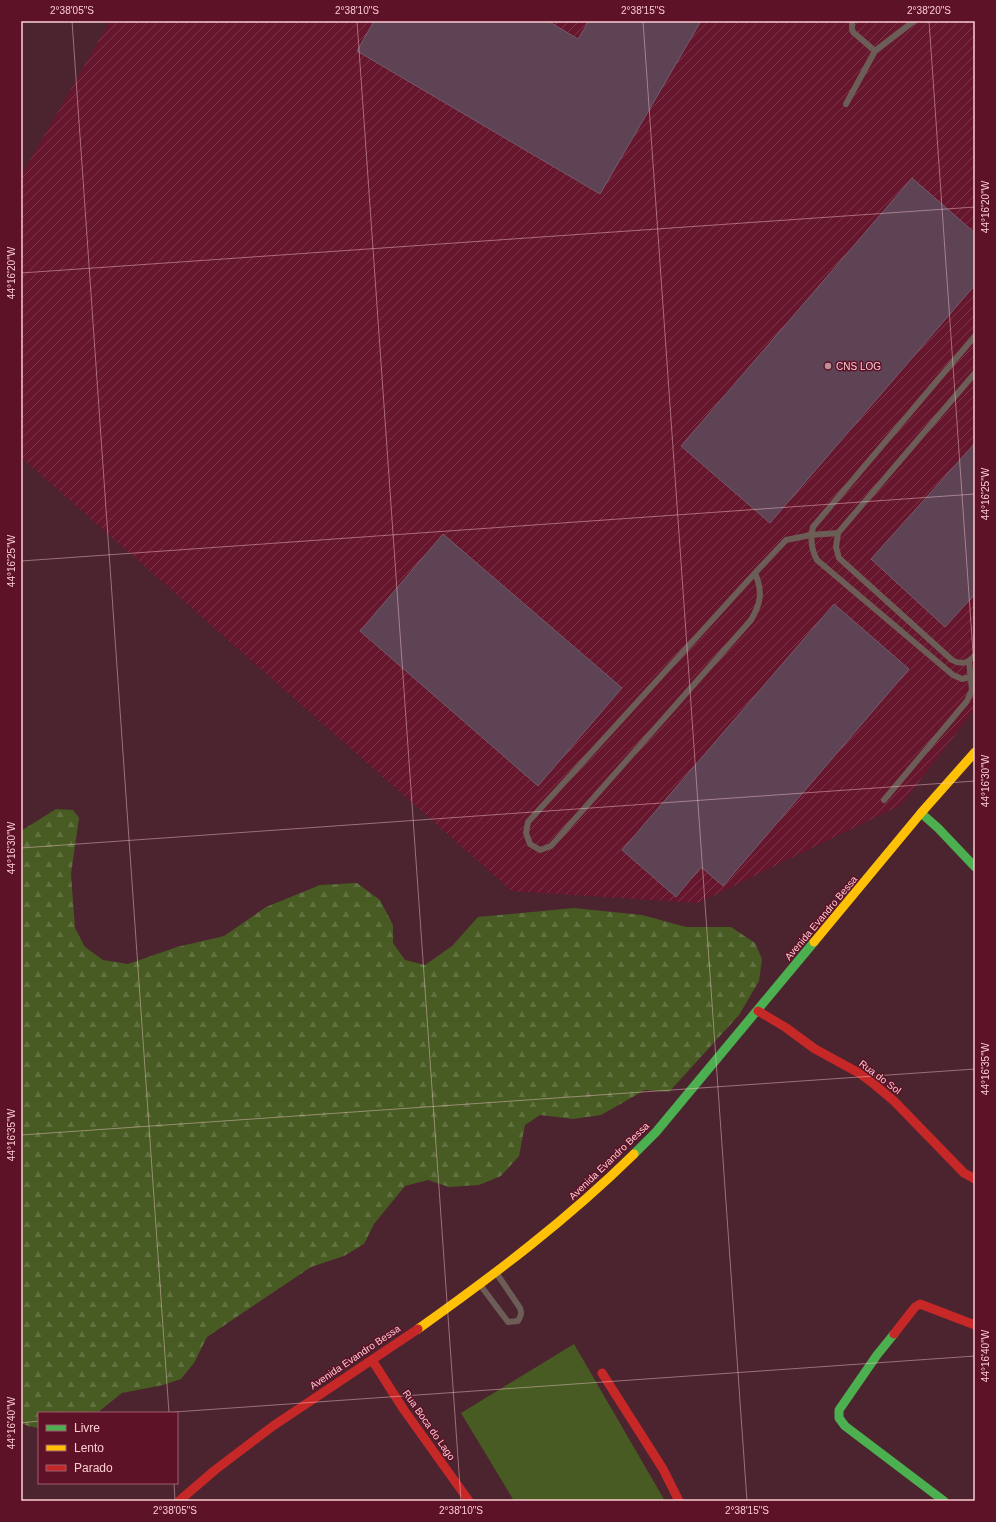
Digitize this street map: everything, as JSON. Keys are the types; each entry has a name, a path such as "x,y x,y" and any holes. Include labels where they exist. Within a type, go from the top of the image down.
{"main road":[{"name":"Avenida Evandro Bessa","path":"179,1501 254,1440 496,1273 574,1210 626,1163 656,1132 921,813 975,752"},
{"path":"921,813 938,828 975,867"},
{"name":"Rua do Sol","path":"758,1011 785,1027 815,1049 859,1073 875,1085 894,1101 964,1173 975,1179"},
{"path":"944,1501 845,1426 839,1418 839,1410 877,1355 915,1307 924,1305 975,1325"},
{"name":"Rua Boca do Lago","path":"372,1360 404,1410 469,1501"},
{"path":"602,1373 664,1469 679,1501"}],"lane":[{"path":"852,21 853,32 875,51"},
{"path":"846,104 875,51 914,21"},
{"path":"973,677 962,679 953,675 817,560 812,552 811,535 813,527 975,336"},
{"path":"975,373 838,533 836,547 839,558 952,660 959,664 969,661 975,656"},
{"path":"755,573 759,582 761,596 751,620 551,846 540,850 530,844 526,833 528,822 755,573 786,540 811,535 838,533"},
{"path":"884,800 967,701 972,690 973,677 969,661"},
{"path":"480,1285 508,1322 518,1321 522,1312 496,1273"}],"shaded area":[{"path":"110,21 975,21 975,709 901,805 698,903 512,891 21,457 21,176"}],"green space":[{"path":"56,809 73,810 79,818 71,874 75,928 85,947 103,960 128,964 177,947 224,936 266,907 320,885 357,883 380,900 393,925 393,943 405,960 425,965 452,946 478,917 574,908 642,915 686,927 731,927 755,943 762,959 759,981 739,1015 669,1092 645,1090 601,1115 573,1119 540,1115 525,1125 519,1156 501,1176 479,1185 449,1187 428,1180 405,1186 374,1224 364,1244 344,1256 311,1267 207,1337 194,1363 181,1379 163,1385 122,1393 98,1412 38,1412 38,1428 28,1426 21,1423 21,831"},
{"path":"574,1344 665,1501 514,1501 461,1413"}],"building":[{"path":"374,21 548,21 578,39 589,21 701,21 600,194 357,51"},
{"name":"CNS LOG","path":"912,178 975,233 975,285 770,523 681,446"},
{"path":"975,443 975,594 945,627 871,559"},
{"path":"443,534 622,688 538,786 360,631"},
{"path":"834,604 909,669 723,886 701,867 676,897 622,850"}],"traffic: fast":[{"path":"921,813 938,828 975,867"},
{"path":"634,1154 656,1132 814,942"},
{"path":"894,1334 877,1355 839,1410 839,1418 845,1426 944,1501"}],"traffic: slow":[{"path":"814,942 921,813 975,752"},
{"path":"418,1329 530,1246 557,1224 634,1154"}],"traffic: jam":[{"path":"758,1011 785,1027 815,1049 859,1073 875,1085 894,1101 964,1173 975,1179"},
{"path":"894,1334 915,1307 920,1304 975,1325"},
{"path":"179,1501 215,1470 273,1426 418,1329"},
{"path":"372,1360 404,1410 469,1501"},
{"path":"602,1373 663,1469 679,1501"}],"place":[{"name":"CNS LOG","path":"828,366"}]}
